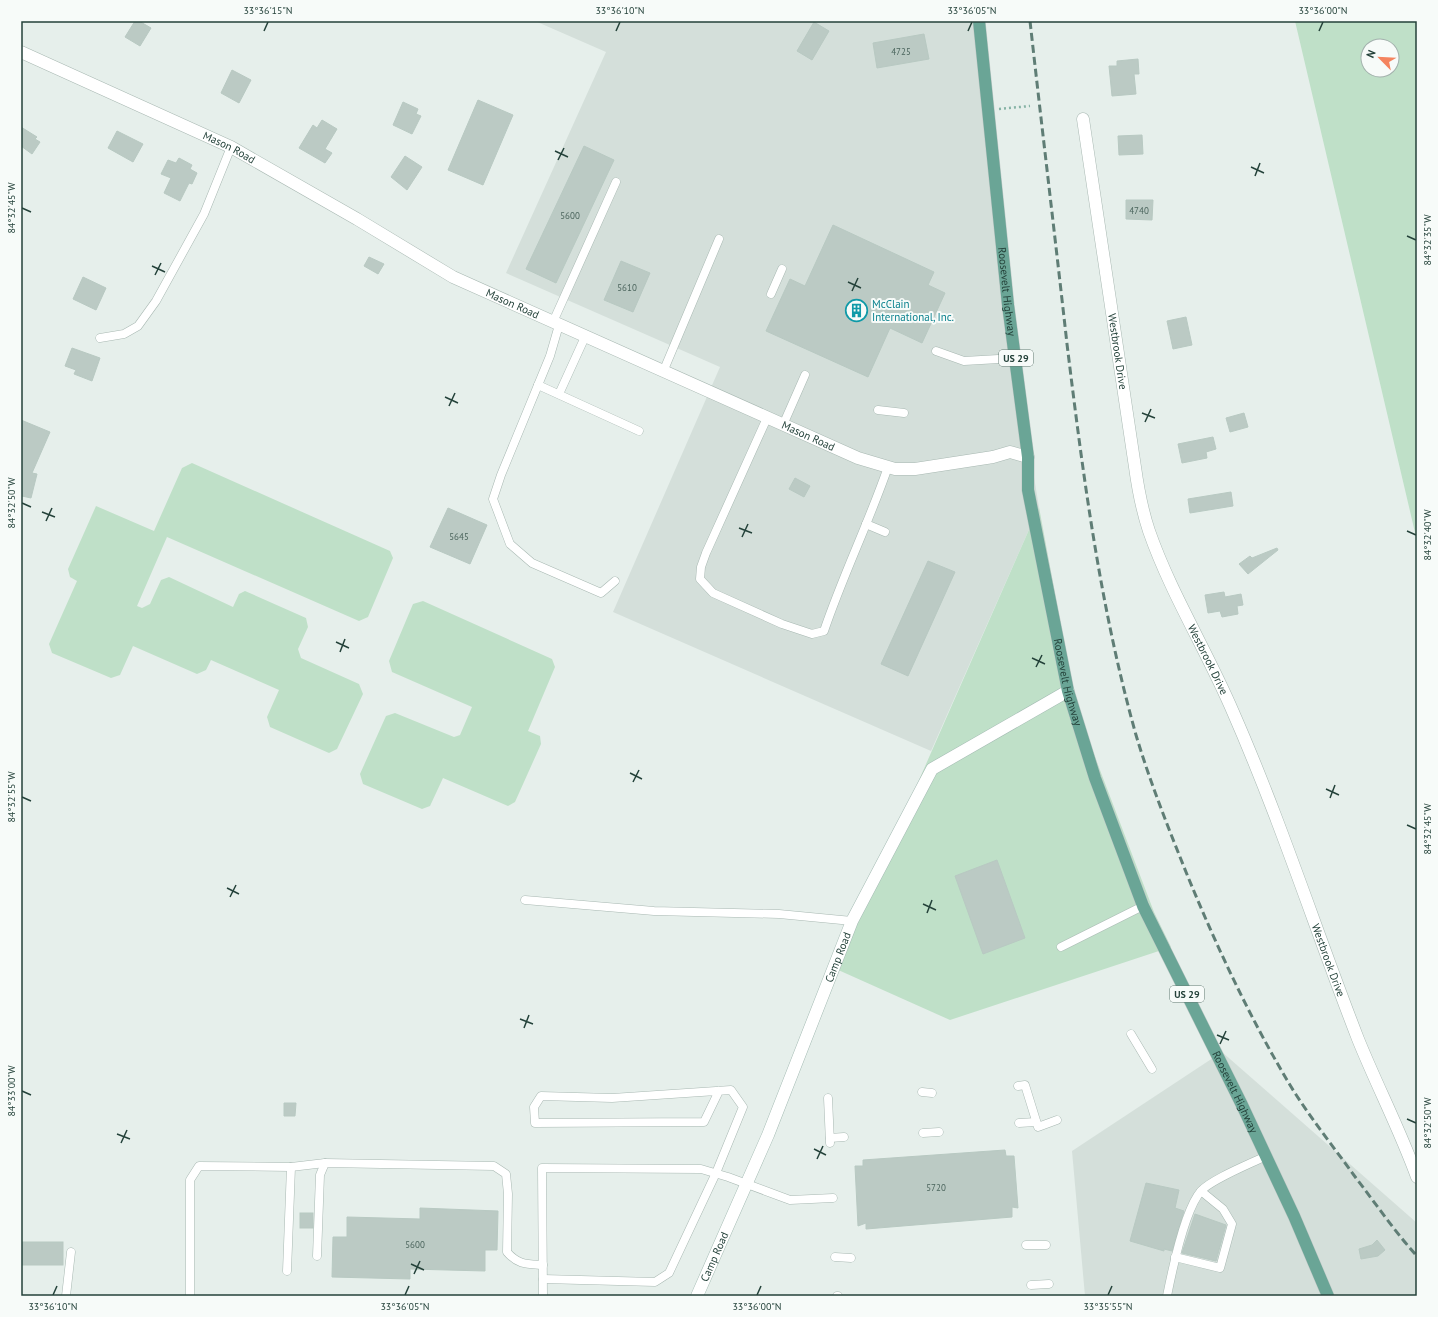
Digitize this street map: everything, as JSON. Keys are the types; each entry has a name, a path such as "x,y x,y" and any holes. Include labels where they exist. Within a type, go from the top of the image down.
{"main road":[{"name":"Roosevelt Highway","path":"979,21 1008,305 1028,458 1028,490 1068,691 1095,778 1143,906 1266,1156 1328,1296"}],"street":[{"name":"Mason Road","path":"21,52 231,148 357,219 453,277 858,458 895,469 915,469 993,457 1010,452 1028,458"},
{"name":"Westbrook Drive","path":"1083,119 1140,501 1149,531 1175,594 1213,667 1234,714 1312,912 1359,1040 1409,1155 1417,1177"},
{"name":"Camp Road","path":"697,1296 768,1135 852,921 932,769 1068,691"}],"lane":[{"path":"100,338 124,334 138,326 156,301 204,214 231,148"},
{"path":"615,582 602,593 532,563 510,544 493,499 501,475 550,356 556,324 616,182"},
{"path":"663,372 719,239"},
{"path":"771,294 782,269"},
{"path":"559,394 585,337"},
{"path":"936,351 964,361 1016,358"},
{"path":"784,425 805,375"},
{"path":"538,385 639,431"},
{"path":"878,410 904,413"},
{"path":"767,418 706,553 701,567 700,580 713,593 782,624 812,634 824,631 837,593 888,467"},
{"path":"866,524 885,532"},
{"path":"525,900 654,911 780,914 852,921"},
{"path":"1061,947 1143,906"},
{"path":"1131,1034 1152,1069"},
{"path":"1018,1086 1025,1085 1038,1127 1057,1120"},
{"path":"543,1279 655,1282 669,1273 716,1174 743,1107 731,1090 612,1098 541,1096 534,1107 535,1123 704,1122 719,1091"},
{"path":"922,1092 932,1093"},
{"path":"828,1098 830,1141 844,1137"},
{"path":"1019,1124 1036,1122"},
{"path":"923,1133 939,1132"},
{"path":"1167,1296 1175,1257 1192,1206 1201,1191 1266,1156"},
{"path":"190,1296 190,1180 199,1166 291,1167 325,1163 494,1166 506,1174 508,1194 507,1252 514,1260 524,1264 543,1265"},
{"path":"317,1256 320,1175 325,1163"},
{"path":"287,1271 291,1167"},
{"path":"543,1296 542,1168 701,1169 747,1183 790,1200 833,1198"},
{"path":"1175,1257 1220,1268 1232,1224 1223,1209 1201,1191"},
{"path":"1026,1245 1046,1245"},
{"path":"66,1296 70,1252"},
{"path":"835,1257 851,1258"},
{"path":"1031,1285 1048,1284"}],"path":[{"path":"989,110 1030,106"}],"shaded area":[{"path":"535,21 981,21 1022,405 1039,507 931,751 613,612 720,367 506,273 606,52"},
{"path":"1222,1052 1417,1223 1417,1296 1085,1296 1072,1151"}],"green space":[{"path":"1295,21 1417,21 1417,541"},
{"path":"192,463 390,551 393,558 368,617 359,621 167,537 137,606 142,608 150,604 161,580 169,577 233,607 239,594 245,591 306,618 308,627 298,649 301,658 359,684 363,694 337,749 329,753 270,727 267,717 279,690 211,660 206,670 197,674 133,646 120,675 111,678 52,653 49,644 77,581 70,577 68,569 96,506 154,531 182,468"},
{"path":"1039,507 1076,707 1154,912 1171,947 950,1020 836,969"},
{"path":"423,601 552,659 555,667 528,731 540,736 541,744 515,802 508,806 443,778 430,806 422,809 363,784 360,774 386,716 395,713 454,737 460,735 472,707 392,672 389,661 413,604"}],"building":[{"path":"135,21 139,21 151,28 140,46 125,37"},
{"path":"814,22 829,31 812,60 797,51"},
{"path":"924,34 929,59 877,68 873,43"},
{"path":"1138,59 1139,74 1134,74 1136,94 1112,96 1109,66 1117,66 1117,61"},
{"path":"232,70 251,80 239,103 221,93"},
{"path":"478,100 513,115 483,185 448,170"},
{"path":"403,102 418,109 416,114 421,116 412,134 393,125"},
{"path":"322,120 337,129 325,149 332,153 325,163 299,148 313,125 317,128"},
{"path":"21,127 37,137 35,139 40,142 32,154 21,146"},
{"path":"117,131 143,144 133,162 108,148"},
{"path":"1142,135 1143,154 1119,155 1118,136"},
{"path":"584,146 614,160 556,283 526,269"},
{"path":"405,156 422,167 407,190 391,177"},
{"path":"179,158 192,165 190,169 197,173 192,184 189,183 180,201 164,193 171,178 161,174 168,160 176,163"},
{"path":"1126,200 1153,200 1152,220 1126,219"},
{"name":"McClain International, Inc.","path":"833,225 934,272 928,285 945,293 922,343 890,328 868,377 766,331 790,279 805,286"},
{"path":"369,257 384,264 378,274 364,266"},
{"path":"621,261 650,273 633,312 604,300"},
{"path":"83,277 106,288 96,310 73,299"},
{"path":"1186,317 1192,345 1173,349 1167,321"},
{"path":"72,348 100,358 92,381 74,374 76,370 65,366"},
{"path":"1244,413 1248,427 1230,432 1226,418"},
{"path":"21,420 50,432 32,473 37,474 31,498 22,496 21,499"},
{"path":"1213,437 1216,449 1206,452 1207,458 1182,463 1178,444"},
{"path":"795,478 810,486 804,497 789,489"},
{"path":"1231,492 1233,506 1190,513 1188,499"},
{"path":"448,508 487,525 470,564 430,547"},
{"path":"1277,548 1278,550 1248,574 1239,564 1250,556 1252,558"},
{"path":"928,561 955,572 908,676 881,664"},
{"path":"1224,592 1225,597 1241,594 1243,605 1237,606 1238,614 1222,617 1220,611 1208,613 1205,595"},
{"path":"997,860 1025,938 983,954 955,876"},
{"path":"284,1103 296,1103 295,1116 284,1116"},
{"path":"1005,1150 1006,1156 1014,1156 1018,1208 1012,1207 1012,1217 866,1229 866,1223 858,1226 855,1166 863,1166 863,1160"},
{"path":"1146,1183 1179,1190 1175,1208 1184,1211 1172,1251 1164,1249 1164,1251 1130,1241"},
{"path":"420,1208 498,1211 497,1250 485,1250 485,1271 410,1269 410,1279 332,1277 333,1237 347,1237 347,1217 420,1219"},
{"path":"300,1213 313,1213 313,1228 300,1228"},
{"path":"1195,1214 1226,1225 1216,1261 1182,1253"},
{"path":"1377,1240 1385,1250 1378,1256 1361,1259 1359,1249 1372,1245"},
{"path":"21,1242 63,1242 63,1265 21,1265"}],"railway":[{"path":"1030,21 1067,344 1086,492 1112,638 1123,687 1141,753 1186,872 1233,978 1259,1030 1295,1093 1312,1118 1386,1218 1417,1256"}],"place":[{"name":"McClain International, Inc.","path":"856,310"}]}
